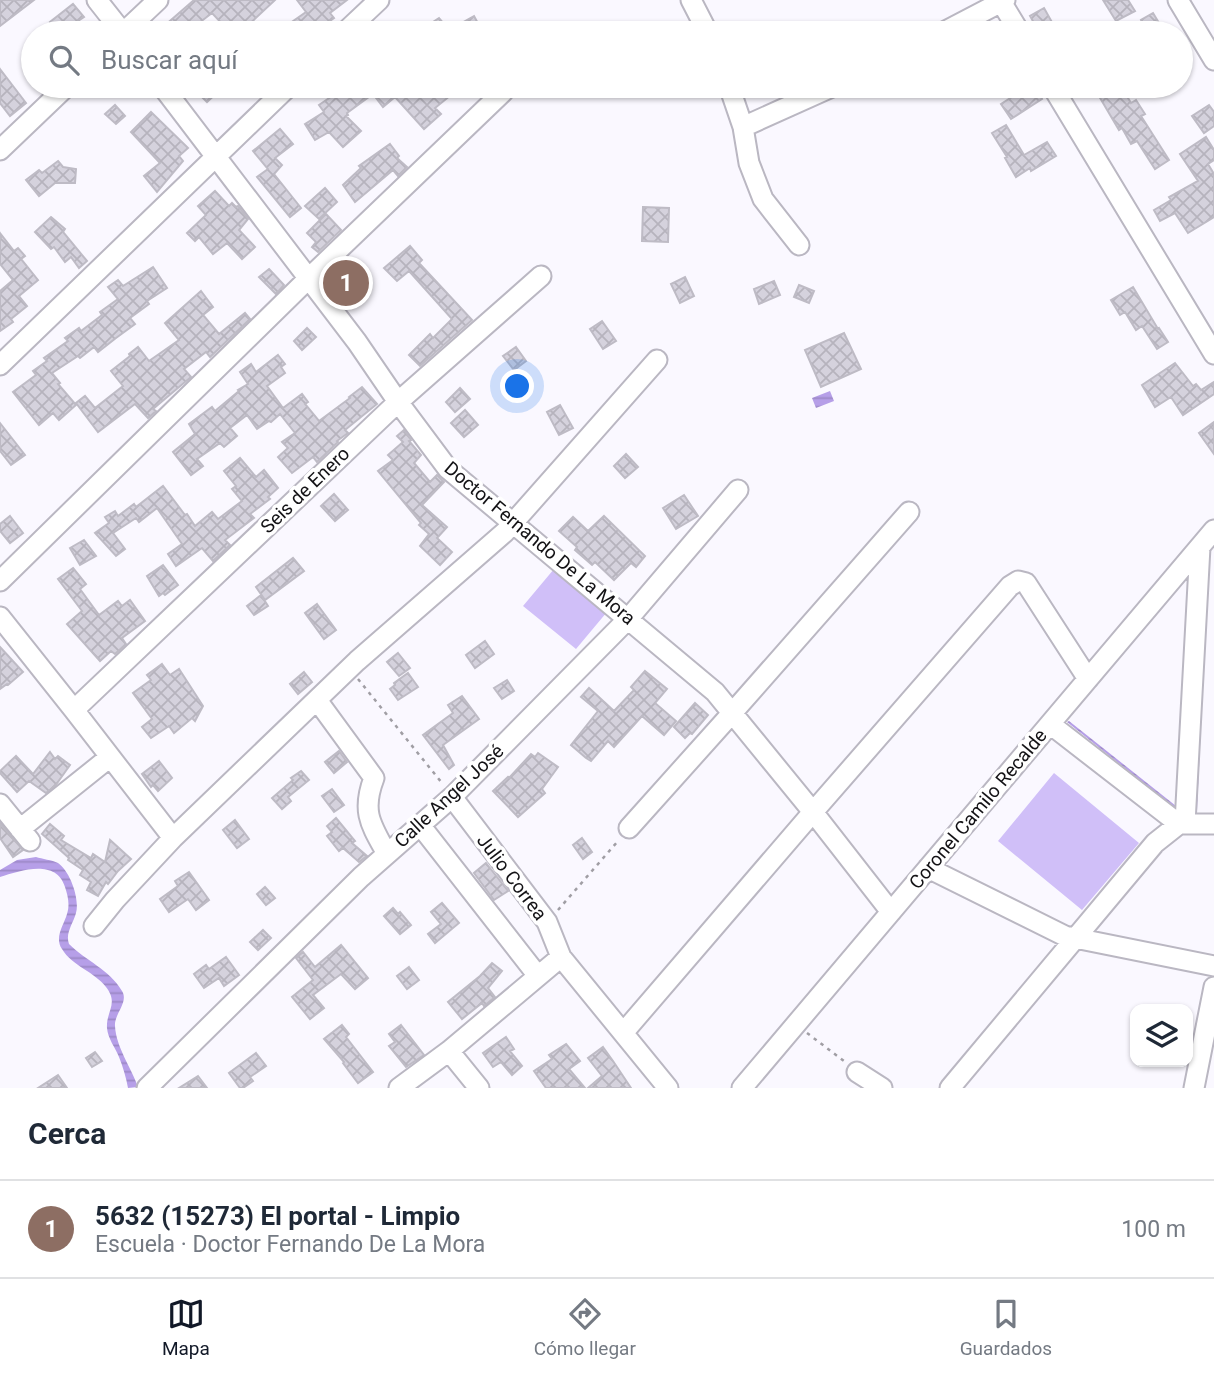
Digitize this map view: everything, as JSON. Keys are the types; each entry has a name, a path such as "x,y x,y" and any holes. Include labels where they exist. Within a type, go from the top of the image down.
{"street":[{"path":"97,0 114,21"},
{"path":"136,21 158,0"},
{"path":"357,21 379,0"},
{"path":"691,0 702,21"},
{"path":"1178,0 1191,21"},
{"path":"964,21 1002,1 1013,21"},
{"path":"1193,25 1214,60"},
{"path":"0,150 54,98"},
{"name":"Doctor Fernando De La Mora","path":"171,98 357,342 448,469 715,692 891,912"},
{"path":"0,365 276,98"},
{"path":"0,581 497,98"},
{"path":"733,98 743,127 749,163 763,199 799,245"},
{"path":"743,127 807,98"},
{"path":"1059,98 1214,354"},
{"name":"Seis de Enero","path":"74,710 398,402 541,276"},
{"path":"94,926 173,838 350,669 505,532 657,360"},
{"name":"Calle Angel José","path":"148,1087 361,877 452,797 628,619 738,490"},
{"path":"629,828 909,512"},
{"name":"Coronel Camilo Recalde","path":"742,1088 1214,530"},
{"path":"1182,824 1200,547"},
{"path":"623,1033 1010,586 1018,581 1026,583 1088,679"},
{"path":"0,617 173,838"},
{"path":"317,700 374,778 368,805 369,821 387,854"},
{"path":"1050,724 1182,824"},
{"path":"0,804 25,835 110,757"},
{"name":"Julio Correa","path":"452,797 547,922 561,957 668,1088"},
{"path":"950,1088 1155,844 1182,824 1214,824"},
{"path":"420,825 538,976"},
{"path":"928,868 1056,932 1214,966"},
{"path":"399,1088 449,1051 561,957"},
{"path":"1194,1088 1214,987"},
{"path":"449,1051 479,1088"},
{"path":"857,1072 882,1088"}],"path":[{"path":"350,669 452,797"},
{"path":"547,922 629,828"},
{"path":"796,1024 857,1072"}],"shaded area":[{"path":"830,391 834,401 816,408 812,398"},
{"path":"1208,556 1209,556 1196,810"},
{"path":"554,569 607,612 576,649 523,606"},
{"path":"1067,722 1176,806 1175,808"},
{"path":"1054,773 1139,843 1082,910 998,841"},
{"path":"36,857 58,863 73,886 77,907 69,932 69,944 111,977 124,995 115,1022 116,1034 138,1087 128,1088 109,1036 107,1022 112,1003 110,993 101,982 66,955 60,945 59,936 68,904 66,890 60,878 54,872 37,869 0,877 0,870 17,860"}],"building":[{"path":"0,0 34,0 0,26"},
{"path":"194,0 275,0 253,21 220,21 212,13 202,21 170,21"},
{"path":"297,0 347,0 330,13 334,18 330,21 293,21 306,12"},
{"path":"1103,0 1128,0 1135,11 1116,21"},
{"path":"73,4 84,17 78,21 51,21"},
{"path":"1044,8 1051,21 1033,21 1030,16"},
{"path":"1153,13 1158,21 1142,21"},
{"path":"0,69 26,103 10,116 0,103"},
{"path":"329,98 368,98 346,116 361,131 343,147 329,132 315,140 305,124 324,112 319,105"},
{"path":"376,98 394,98 383,107"},
{"path":"396,98 447,98 435,108 441,114 424,129"},
{"path":"1010,98 1042,99 1011,119 1001,104"},
{"path":"1100,98 1128,98 1131,103 1136,100 1145,114 1141,116 1169,160 1155,169 1137,141 1131,144 1122,128 1119,130"},
{"path":"115,105 125,116 116,124 105,114"},
{"path":"1209,105 1214,112 1214,126 1204,133 1192,116"},
{"path":"151,112 188,148 179,156 183,161 157,192 144,176 160,163 131,132"},
{"path":"1006,125 1024,155 1047,142 1056,156 1016,177 992,133"},
{"path":"280,129 293,144 275,158 282,165 274,174 301,208 290,217 257,177 268,169 253,151"},
{"path":"1206,137 1214,150 1214,160 1208,164 1214,174 1214,217 1188,233 1175,213 1160,221 1154,210 1171,200 1169,197 1198,181 1180,154"},
{"path":"390,144 399,156 397,158 407,167 398,176 393,170 355,202 343,185 361,168 359,166"},
{"path":"58,161 63,167 76,169 75,183 55,183 39,196 26,180 39,170 42,173"},
{"path":"325,188 337,202 319,219 305,206"},
{"path":"215,191 229,206 232,203 238,206 248,219 239,230 255,247 242,259 227,243 213,254 199,237 195,241 187,233 206,215 198,206"},
{"path":"643,207 669,208 668,242 642,241"},
{"path":"326,214 341,230 318,252 312,247 316,242 307,233"},
{"path":"51,217 65,229 63,232 87,261 79,268 71,257 65,262 54,247 51,249 35,232"},
{"path":"0,233 14,251 18,248 25,256 21,259 38,280 19,296 27,306 11,319 13,322 0,331 0,291 13,280 0,264"},
{"path":"410,246 422,260 419,263 472,320 420,366 409,355 430,334 433,338 452,319 409,271 397,281 384,268"},
{"path":"153,267 167,288 147,301 149,304 130,318 135,324 98,352 94,347 52,373 76,405 59,420 53,413 39,425 13,392 36,375 33,371 47,361 44,358 68,341 65,338 79,328 81,331 118,299 108,287 118,280 123,286"},
{"path":"269,269 284,285 276,294 259,277"},
{"path":"685,277 694,296 680,303 671,284"},
{"path":"774,281 780,295 759,304 754,289"},
{"path":"799,285 814,291 809,303 794,297"},
{"path":"1133,287 1168,342 1157,349 1142,326 1136,330 1125,312 1120,315 1111,300"},
{"path":"201,291 213,307 203,315 219,334 245,313 250,319 210,357 206,352 184,369 191,377 153,409 156,411 148,418 135,404 98,432 76,403 85,396 95,408 123,386 111,371 138,347 149,361 179,340 165,323"},
{"path":"602,321 616,341 603,349 590,329"},
{"path":"307,328 316,337 302,350 294,341"},
{"path":"844,333 861,369 821,387 805,350"},
{"path":"516,347 526,361 514,370 503,356"},
{"path":"278,355 285,364 281,367 285,373 267,386 283,408 302,394 308,402 305,404 319,421 362,387 377,404 345,430 348,433 317,462 313,457 292,473 278,457 288,448 282,442 295,433 280,414 257,429 247,415 230,428 237,436 224,447 220,443 197,459 203,466 191,475 173,452 195,434 189,424 212,407 215,411 248,384 240,372 251,364 256,372"},
{"path":"1175,363 1193,386 1196,384 1201,390 1214,382 1214,394 1183,415 1171,397 1155,407 1142,385"},
{"path":"460,388 470,399 455,412 446,402"},
{"path":"560,405 573,428 559,435 547,412"},
{"path":"465,410 478,425 464,437 451,423"},
{"path":"1214,422 1214,454 1199,433"},
{"path":"0,423 25,455 11,465 0,451"},
{"path":"404,430 421,455 414,463 430,482 437,475 444,482 422,505 447,527 437,538 452,552 440,565 420,546 429,534 419,525 421,523 378,471 393,460 388,455 403,442 397,436"},
{"path":"626,454 638,467 625,478 614,466"},
{"path":"240,458 256,477 264,470 278,488 268,497 270,499 250,514 254,518 225,540 230,545 213,561 202,548 176,566 168,554 182,544 157,508 139,522 136,518 113,533 125,549 116,556 95,533 109,523 105,517 115,511 118,516 134,504 136,507 163,486 195,526 212,512 218,519 242,501 232,489 236,486 224,471"},
{"path":"334,494 348,510 335,521 321,506"},
{"path":"684,495 698,516 676,529 663,508"},
{"path":"10,516 23,533 10,543 0,531 0,524"},
{"path":"604,516 645,556 636,567 631,563 614,580 595,562 592,565 575,550 577,547 559,531 573,517 588,531"},
{"path":"84,540 96,556 80,565 70,548"},
{"path":"293,558 304,571 265,600 256,587"},
{"path":"163,565 178,585 165,595 163,593 159,596 147,576"},
{"path":"73,568 86,584 80,589 99,615 118,601 122,606 130,600 145,621 122,638 126,644 115,654 111,651 100,661 67,624 82,611 58,579"},
{"path":"261,595 268,606 254,615 247,606"},
{"path":"317,604 336,630 324,639 305,613"},
{"path":"485,641 494,654 475,668 466,655"},
{"path":"0,647 23,672 0,689"},
{"path":"398,653 410,668 399,676 387,662"},
{"path":"162,664 170,675 179,669 203,706 195,721 192,718 174,733 169,726 151,738 142,727 152,719 133,693 151,680 147,675"},
{"path":"645,671 667,689 655,703 676,721 664,735 642,716 614,747 608,741 591,761 586,758 571,745 598,711 581,697 589,688 614,711 634,690 631,687"},
{"path":"304,672 312,682 298,694 290,684"},
{"path":"408,673 418,687 398,700 390,689"},
{"path":"507,680 514,691 502,699 494,688"},
{"path":"462,696 479,719 443,745 454,765 449,769 423,735 453,713 448,705"},
{"path":"695,703 708,715 692,734 685,738 674,727"},
{"path":"339,751 347,762 334,773 325,762"},
{"path":"50,752 55,759 58,756 70,765 55,786 46,793 29,781 17,792 0,773 16,756 33,774"},
{"path":"538,753 558,767 542,789 545,793 518,817 493,791 531,754 535,757"},
{"path":"159,761 172,778 158,791 153,785 151,787 142,774"},
{"path":"301,771 309,780 288,797 291,801 282,809 272,798"},
{"path":"332,789 344,805 334,812 322,796"},
{"path":"336,818 355,841 352,843 367,856 359,862 343,848 339,851 327,836 332,832 327,826"},
{"path":"235,820 249,839 237,848 223,830"},
{"path":"0,823 23,850 13,857 0,838"},
{"path":"50,824 64,836 61,840 91,858 93,854 105,862 110,840 131,859 108,884 106,882 98,896 87,890 91,882 80,875 83,870 68,860 69,858 42,834"},
{"path":"582,838 592,852 583,859 573,845"},
{"path":"486,863 508,891 494,900 474,873"},
{"path":"189,872 209,900 196,910 188,899 169,912 160,899 178,886 175,881"},
{"path":"265,887 275,898 266,905 257,894"},
{"path":"442,903 459,923 435,943 428,934 441,924 431,912"},
{"path":"393,908 411,925 400,934 384,916"},
{"path":"263,930 271,938 258,950 250,942"},
{"path":"341,945 368,978 355,989 341,974 313,995 324,1008 310,1019 292,997 313,980 296,958 303,952 315,967"},
{"path":"226,957 239,975 224,986 219,978 204,988 194,974 206,965 209,969"},
{"path":"492,963 502,971 488,988 495,997 484,1006 482,1003 462,1019 448,1002"},
{"path":"409,967 419,980 407,989 397,976"},
{"path":"342,1025 349,1034 346,1037 373,1072 358,1083 324,1039"},
{"path":"401,1025 424,1055 406,1067 389,1046 395,1042 389,1034"},
{"path":"506,1037 514,1049 510,1051 522,1066 512,1075 501,1062 493,1067 483,1053"},
{"path":"566,1044 580,1061 569,1069 585,1088 546,1088 534,1071 552,1059 549,1055"},
{"path":"603,1047 631,1088 588,1088 602,1076 588,1058"},
{"path":"95,1052 102,1061 92,1067 86,1058"},
{"path":"256,1053 266,1066 250,1077 253,1081 240,1088 229,1073"},
{"path":"58,1075 67,1088 38,1088"},
{"path":"198,1076 207,1088 179,1088"}],"place":[{"name":"5632 (15273) El portal - Limpio","path":"346,283"}]}
